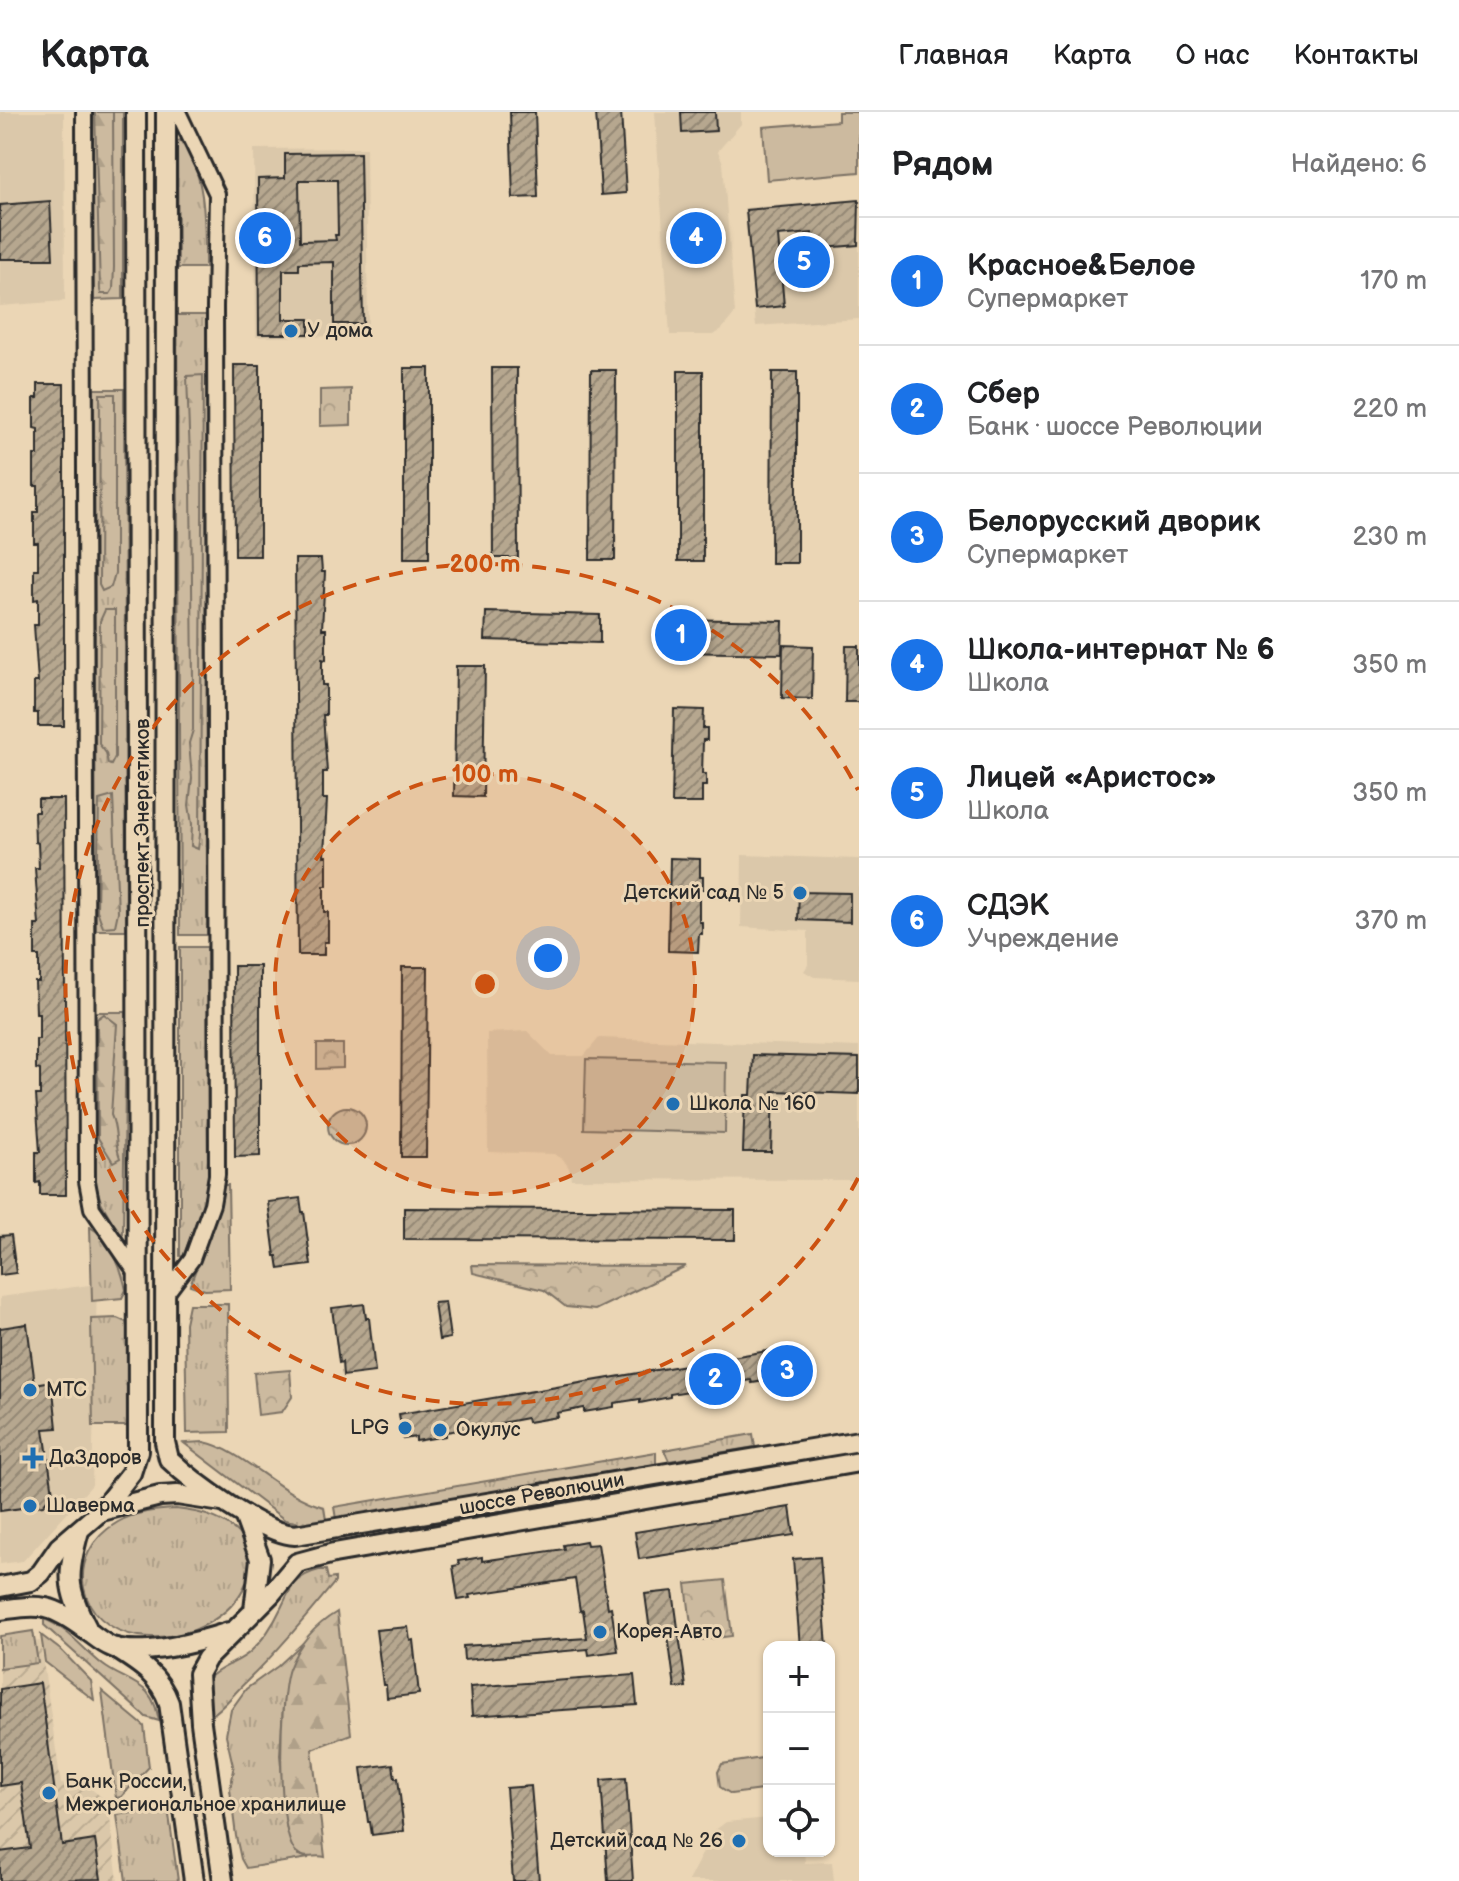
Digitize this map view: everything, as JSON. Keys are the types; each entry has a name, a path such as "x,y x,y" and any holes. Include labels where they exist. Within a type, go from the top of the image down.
{"main road":[{"name":"проспект Энергетиков","path":"101,1511 131,1473 138,1451 136,112"},
{"name":"проспект Энергетиков","path":"166,112 165,1442 169,1459 228,1503"},
{"name":"шоссе Революции","path":"0,1587 31,1581 41,1573 59,1547 101,1511 148,1499 177,1495 228,1503 244,1515 284,1534 295,1535 859,1441"},
{"name":"шоссе Революции","path":"115,1648 184,1645 231,1632 270,1595 297,1563 309,1558 859,1462"},
{"path":"244,1515 260,1559 254,1610"},
{"path":"79,1531 72,1555 70,1591 90,1632"},
{"path":"0,1610 49,1607 157,1678 169,1703 194,1881"},
{"path":"223,1881 197,1685 202,1665 231,1632"}],"street":[{"path":"84,112 87,1181 92,1208 138,1275"},
{"path":"165,1295 192,1259 212,1204 217,1175 217,194 178,112"}],"shaded area":[{"path":"0,112 64,112 65,301 0,306"},
{"path":"655,112 741,112 741,124 718,151 723,163 735,313 713,335 670,335"},
{"path":"366,148 368,336 256,337 254,149"},
{"path":"859,199 859,319 756,326 744,208"},
{"name":"Детский сад № 5","path":"742,855 859,859 859,979 814,977 804,971 808,965 808,931 741,927"},
{"name":"Школа № 160","path":"527,1031 552,1056 584,1056 599,1038 859,1047 859,1180 571,1179 563,1159 554,1154 488,1152 487,1033"},
{"path":"97,1284 92,1485 23,1561 0,1564 0,1297"},
{"path":"40,1641 61,1784 81,1781 108,1802 118,1881 0,1881 0,1646"},
{"name":"Детский сад № 26","path":"763,1819 763,1857 804,1857 805,1863 832,1862 834,1881 688,1881 714,1831 726,1822"}],"green space":[{"path":"91,112 123,112 123,299 94,300"},
{"path":"95,112 113,112 114,267 110,294 101,294 100,290"},
{"path":"838,112 859,112 859,172 767,180 763,127 838,121"},
{"path":"180,140 189,153 200,184 205,268 178,268 177,142"},
{"path":"177,315 206,315 207,935 180,935"},
{"path":"203,375 198,849 191,846 189,805 193,682 187,376"},
{"path":"94,389 124,389 126,930 96,930"},
{"path":"351,389 351,425 320,426 320,390"},
{"path":"100,394 115,394 115,573 111,587 102,591 99,585"},
{"path":"105,610 115,610 115,757 111,765 99,744 100,621"},
{"path":"113,796 118,912 115,926 103,927 97,910 99,800"},
{"path":"180,947 207,947 208,1177 203,1204 183,1257 180,1256"},
{"path":"95,1012 126,1012 123,1234 118,1232 101,1202 95,1181"},
{"path":"104,1014 117,1024 111,1115 120,1158 113,1162 98,1138 97,1019"},
{"path":"317,1044 343,1044 343,1068 317,1069"},
{"path":"586,1059 726,1062 725,1133 584,1129"},
{"path":"347,1107 360,1113 366,1126 360,1139 347,1145 334,1139 328,1126 334,1113"},
{"path":"223,1185 228,1185 230,1289 205,1290 190,1285 213,1224"},
{"path":"90,1227 104,1238 114,1255 126,1290 122,1298 92,1301"},
{"path":"472,1265 686,1266 595,1310 566,1307 544,1290 473,1273"},
{"path":"189,1304 228,1304 229,1432 187,1433 185,1323"},
{"path":"117,1318 126,1322 127,1327 127,1426 93,1426 91,1319"},
{"path":"290,1370 292,1397 282,1412 258,1415 254,1373"},
{"path":"753,1434 755,1447 669,1461 664,1450"},
{"path":"204,1442 234,1454 293,1494 324,1507 326,1520 305,1524 285,1520 184,1443"},
{"path":"656,1452 656,1464 336,1519 334,1507"},
{"path":"176,1509 217,1519 241,1537 250,1559 246,1583 231,1606 207,1624 175,1635 139,1636 118,1630 101,1619 90,1604 84,1588 83,1570 89,1552 100,1536 118,1522 146,1512"},
{"path":"319,1570 326,1570 328,1579 335,1578 335,1582 269,1658 209,1717 208,1679 251,1651 272,1625 295,1583"},
{"path":"725,1580 732,1636 693,1641 686,1584"},
{"path":"337,1612 351,1734 312,1749 325,1857 306,1857 296,1852 285,1819 281,1764 283,1707 289,1669 302,1644 321,1623"},
{"path":"44,1619 69,1634 103,1665 147,1692 154,1702 159,1721 146,1717 44,1625"},
{"path":"33,1631 38,1663 0,1668 0,1636"},
{"path":"41,1635 62,1651 91,1681 94,1700 45,1662"},
{"path":"305,1641 289,1670 280,1755 287,1831 298,1855 309,1858 246,1868 236,1836 230,1789 234,1770 226,1735 231,1710 246,1689"},
{"path":"102,1691 144,1726 149,1767 121,1797 116,1798"},
{"path":"763,1758 763,1790 731,1794 720,1787 718,1772 722,1764"},
{"path":"168,1808 178,1881 126,1881 117,1815"}],"building":[{"path":"510,112 535,112 538,197 513,198"},
{"path":"596,112 621,112 626,193 601,195"},
{"path":"681,112 715,112 716,131 682,133"},
{"path":"360,153 363,324 334,324 334,262 299,263 299,270 283,270 283,319 309,319 309,334 259,334 258,179 285,178 285,154","holes":["299,180 337,180 336,240 300,241"]},
{"path":"859,200 858,245 813,249 812,233 778,236 784,306 755,309 746,210"},
{"path":"50,201 53,259 0,259 0,205"},
{"path":"234,365 260,365 260,556 235,556"},
{"path":"404,368 429,368 429,558 404,558"},
{"path":"492,368 517,368 518,558 493,558"},
{"path":"591,370 616,370 615,560 590,560"},
{"path":"678,371 703,371 703,561 678,561"},
{"path":"772,372 797,372 797,563 771,563"},
{"path":"38,384 64,384 64,726 38,726 38,713 34,713 34,682 38,682 34,625 38,625 38,599 34,600 34,569 38,569 38,543 34,543 34,512 38,512 38,486 34,486 34,455 38,455 38,429 34,428 34,398 38,398"},
{"path":"295,559 321,559 322,572 325,572 322,629 326,629 326,660 322,659 322,685 326,685 326,715 323,715 327,772 323,772 323,799 327,799 324,912 328,912 328,942 324,942 324,955 298,955"},
{"path":"486,612 600,615 600,643 485,640"},
{"path":"674,619 783,621 782,654 673,652"},
{"path":"783,645 813,646 812,699 782,698"},
{"path":"846,646 859,646 859,702 845,702"},
{"path":"456,666 485,666 483,797 454,796"},
{"path":"674,709 704,710 703,728 707,728 707,740 703,740 702,774 706,774 706,786 702,786 702,803 672,803"},
{"path":"38,799 64,799 66,1195 40,1195 40,1182 36,1183 36,1152 40,1152 36,1095 40,1095 40,1070 36,1069 39,1013 36,1013 35,982 39,982 39,956 35,956 35,925 39,925 35,868 39,868 34,812 38,812"},
{"path":"670,858 700,859 703,889 699,889 702,934 699,934 698,952 668,951"},
{"path":"799,892 850,893 850,922 798,920"},
{"path":"234,966 260,966 260,1156 235,1157"},
{"path":"402,967 428,967 426,1157 401,1157"},
{"path":"753,1055 859,1058 859,1094 773,1091 771,1152 743,1152 745,1095 751,1095"},
{"path":"300,1198 311,1265 279,1269 268,1202"},
{"path":"404,1208 735,1210 735,1240 404,1239"},
{"path":"11,1235 16,1273 0,1275 0,1236"},
{"path":"445,1302 450,1338 439,1340 434,1303"},
{"path":"364,1304 366,1318 369,1318 375,1372 343,1376 332,1308"},
{"path":"27,1324 35,1384 52,1381 57,1428 44,1429 53,1493 43,1505 0,1511 0,1328"},
{"path":"790,1347 794,1372 781,1375 782,1378 725,1384 726,1388 670,1394 670,1397 640,1403 640,1399 614,1403 614,1407 584,1412 584,1408 557,1413 558,1417 528,1422 527,1418 501,1423 502,1426 446,1432 446,1436 416,1441 416,1437 403,1439 399,1414"},
{"path":"790,1507 794,1535 639,1559 635,1532"},
{"path":"586,1541 587,1545 598,1544 618,1651 589,1655 588,1649 464,1660 463,1646 587,1638 575,1579 469,1595 470,1598 458,1600 453,1566 459,1565 458,1561 482,1557 482,1561 564,1549 563,1545"},
{"path":"820,1557 827,1641 800,1641 793,1559"},
{"path":"673,1591 686,1687 675,1688 667,1628 650,1631 645,1594"},
{"path":"408,1627 410,1641 413,1640 419,1694 387,1698 376,1630"},
{"path":"634,1675 637,1705 472,1716 470,1687"},
{"path":"40,1683 62,1845 95,1840 101,1879 0,1881 0,1852 30,1848 21,1783 0,1786 0,1689"},
{"path":"393,1764 395,1778 398,1778 404,1831 372,1835 361,1768"},
{"path":"626,1778 633,1881 608,1881 601,1780"},
{"path":"531,1786 539,1881 513,1881 506,1788"}],"place":[{"name":"СДЭК","path":"265,238"},
{"name":"Школа-интернат № 6","path":"696,238"},
{"name":"Лицей «Аристос»","path":"804,262"},
{"name":"У дома","path":"291,331"},
{"name":"Красное&Белое","path":"681,635"},
{"name":"Детский сад № 5","path":"800,893"},
{"name":"Школа № 160","path":"673,1104"},
{"name":"Белорусский дворик","path":"787,1371"},
{"name":"Сбер","path":"715,1379"},
{"name":"МТС","path":"30,1390"},
{"name":"LPG","path":"405,1428"},
{"name":"Окулус","path":"440,1430"},
{"name":"ДаЗдоров","path":"33,1458"},
{"name":"Шаверма","path":"30,1506"},
{"name":"Корея-Авто","path":"600,1632"},
{"name":"Банк России, Межрегиональное хранилище","path":"49,1793"},
{"name":"Детский сад № 26","path":"739,1841"}]}
